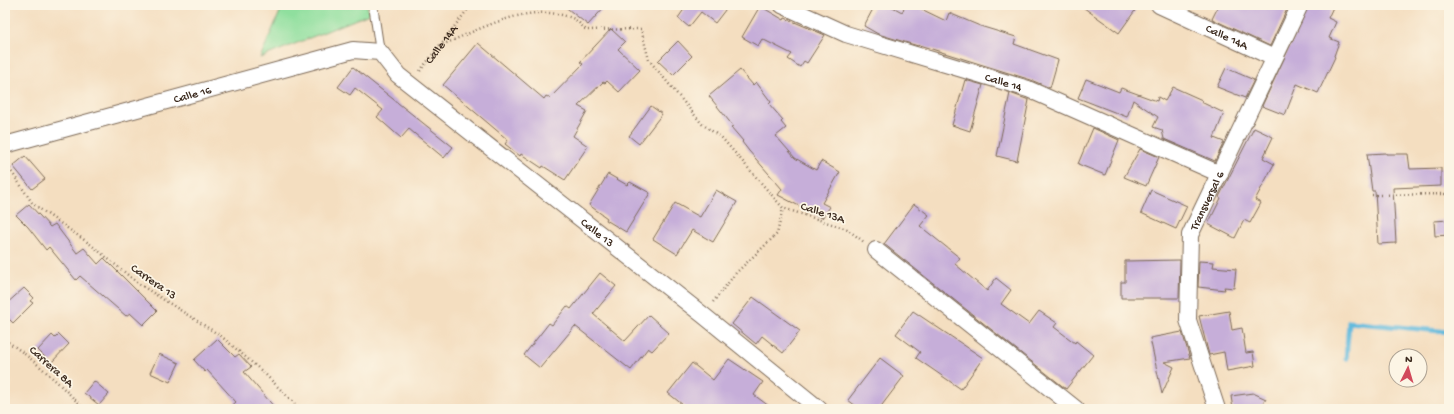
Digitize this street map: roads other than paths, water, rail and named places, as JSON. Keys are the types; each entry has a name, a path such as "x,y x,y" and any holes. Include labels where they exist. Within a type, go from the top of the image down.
{"street":[{"name":"Calle 14","path":"782,5 846,34 1028,89 1220,174"},
{"name":"Calle 14A","path":"1159,5 1274,58"},
{"name":"Transversal 6","path":"1217,409 1188,320 1190,235 1300,5"},
{"name":"Calle 16","path":"5,145 352,50 380,52"},
{"name":"Calle 13","path":"380,52 398,75 703,315 819,409"},
{"path":"876,250 1076,409"}],"lane":[{"path":"373,5 380,52"}],"waterway":[{"path":"1346,359 1349,322 1449,332"}]}
